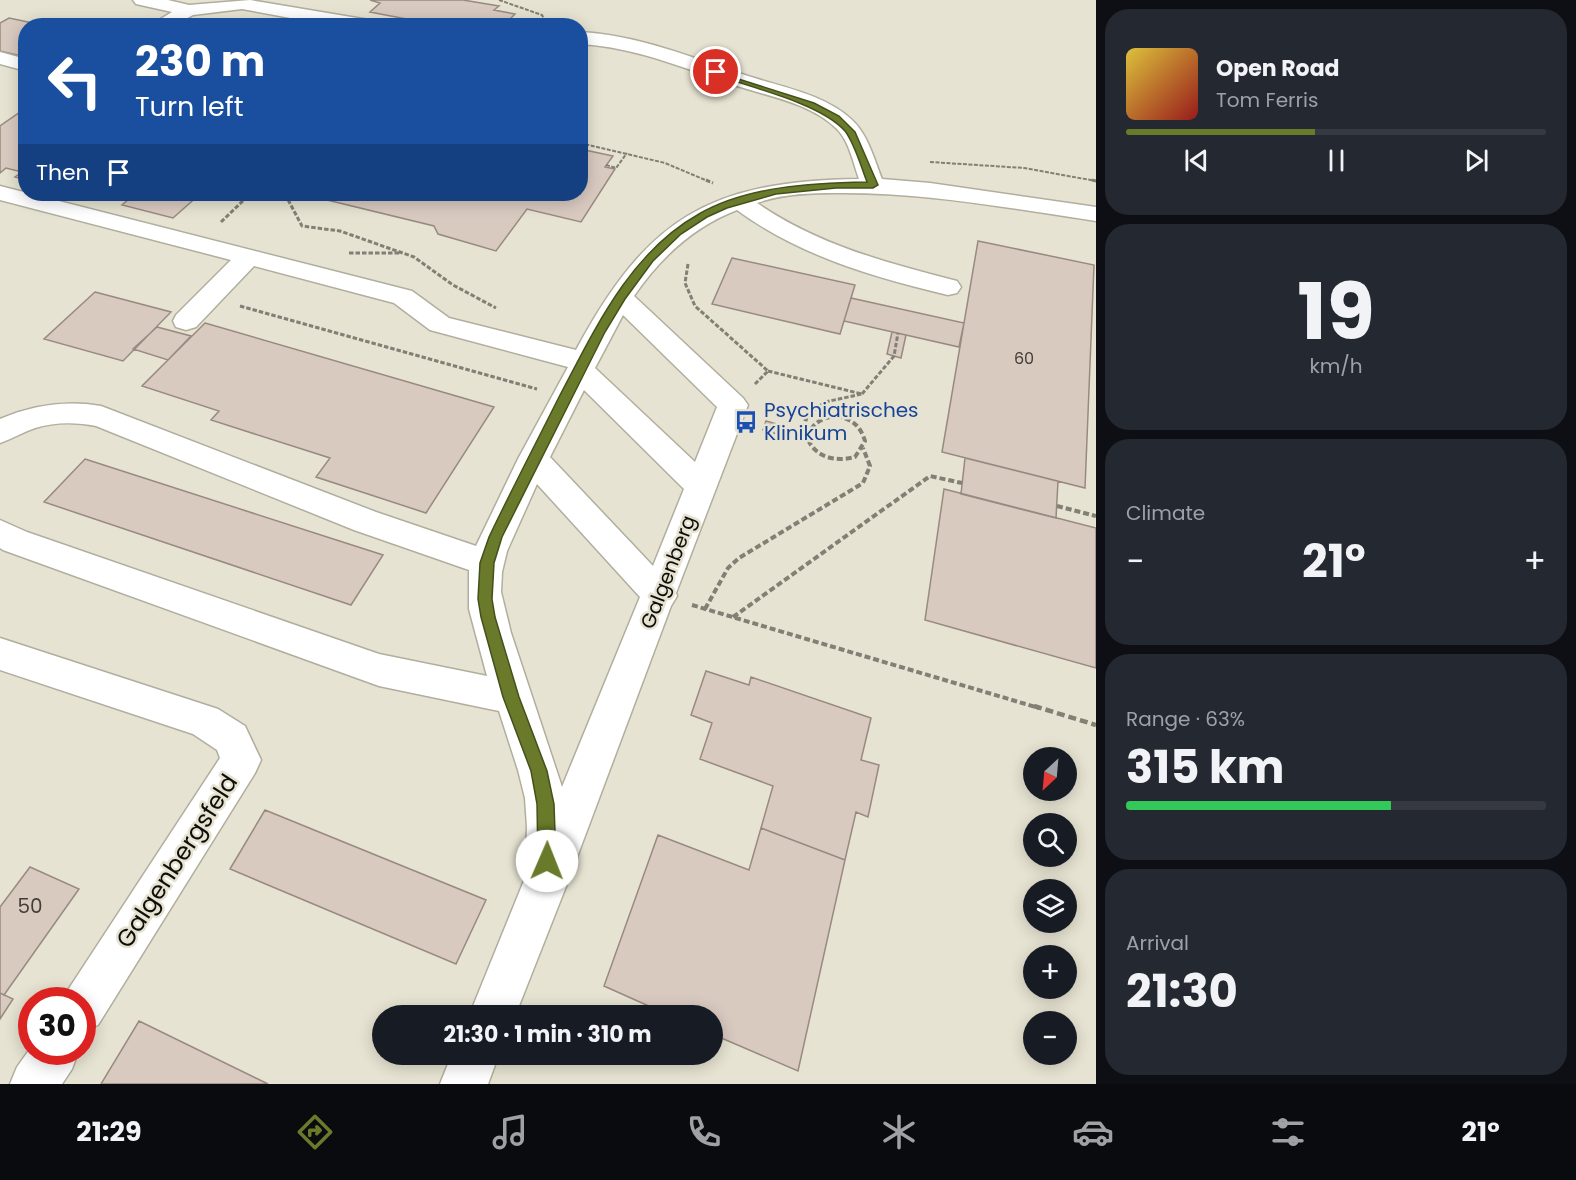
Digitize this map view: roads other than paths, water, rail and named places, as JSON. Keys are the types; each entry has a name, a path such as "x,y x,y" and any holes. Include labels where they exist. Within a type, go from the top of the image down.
{"street":[{"path":"142,0 189,10 242,4 330,18"},
{"path":"316,15 327,0"},
{"path":"174,18 189,10"},
{"path":"588,39 621,42 641,48 796,99 825,111 851,132 873,185"},
{"path":"0,58 18,66"},
{"path":"0,69 18,68"},
{"path":"0,79 18,71"},
{"path":"496,1005 546,884 548,838 546,804 539,771 511,697 488,617 484,580 495,537 533,459 620,298 662,245 704,215 738,200 776,191 808,187 873,185 1096,214"},
{"path":"0,193 18,198"},
{"path":"738,200 783,231 859,264 948,287"},
{"path":"31,201 403,297 440,324 521,344 577,376 701,487"},
{"path":"186,321 207,297 249,257"},
{"name":"Galgenberg","path":"546,884 733,405 620,298"},
{"path":"0,432 18,423 64,412 101,416 365,521 487,563"},
{"path":"533,459 660,596"},
{"path":"0,533 15,541 379,670 511,697"},
{"name":"Galgenbergsfeld","path":"0,654 205,721 231,738 241,760 96,987"},
{"path":"34,1084 46,1065"},
{"path":"464,1084 472,1065"}],"place":[{"name":"Psychiatrisches Klinikum","path":"746,422"}]}
